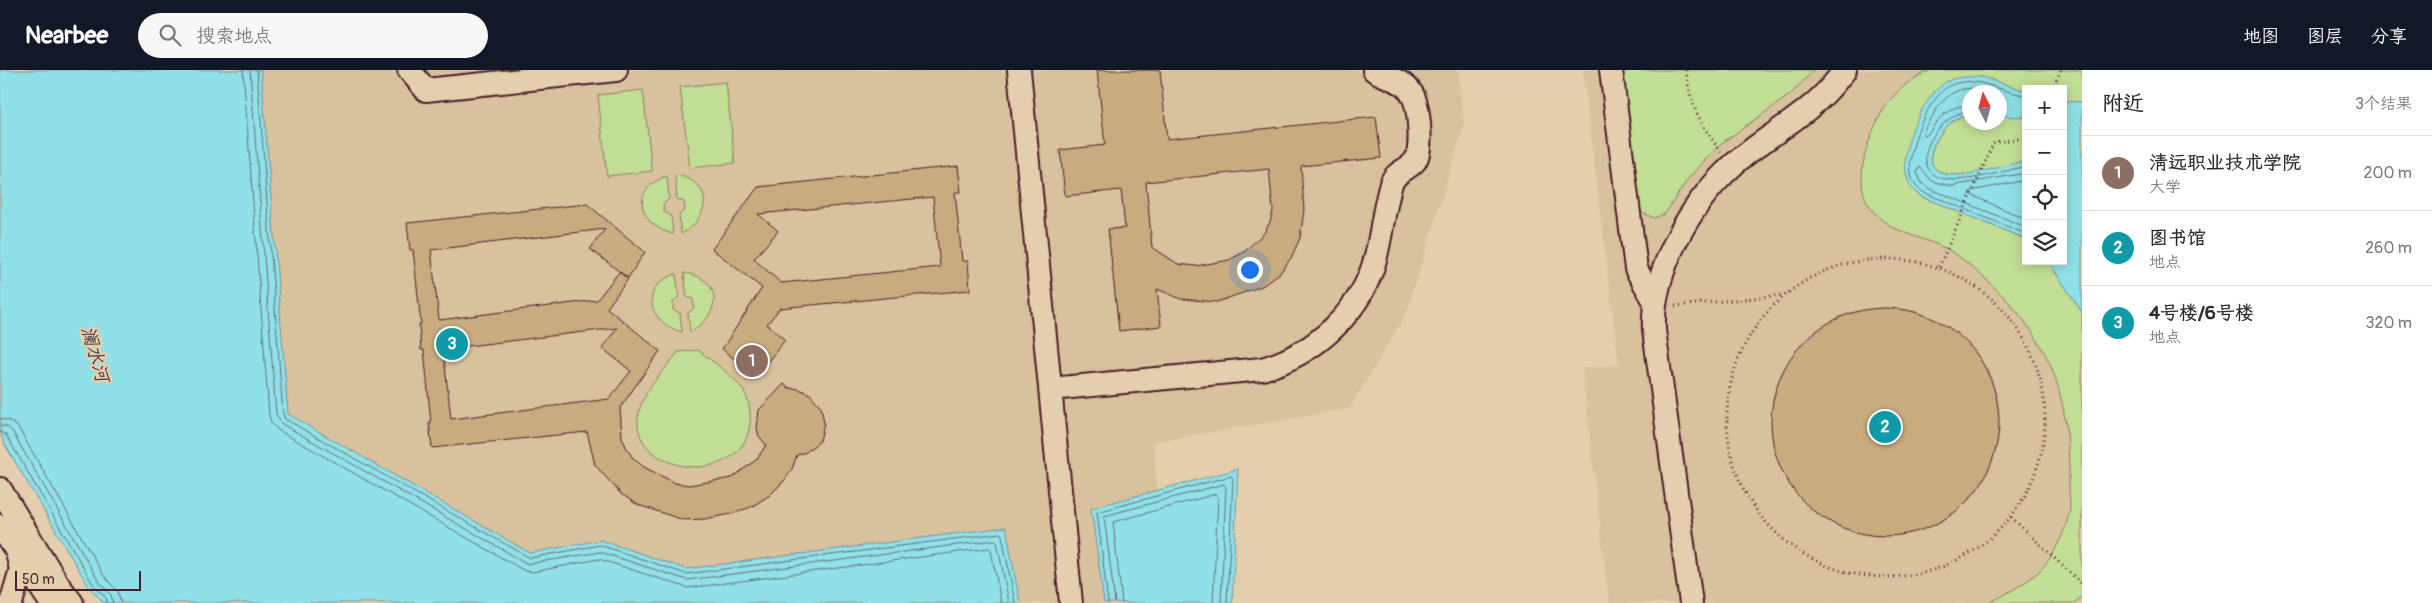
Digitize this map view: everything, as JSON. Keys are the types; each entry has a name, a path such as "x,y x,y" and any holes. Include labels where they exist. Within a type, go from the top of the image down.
{"street":[{"path":"409,70 426,90 616,70"},
{"path":"1019,70 1071,603"},
{"path":"1050,389 1262,369 1294,356 1332,329 1346,315 1366,285 1376,256 1393,178 1415,161 1420,151 1416,106 1412,94 1398,81 1374,70"},
{"path":"1611,70 1636,268 1654,304"},
{"path":"1691,603 1654,330 1654,304 1659,281 1679,237 1714,184 1732,166 1817,102 1845,70"},
{"path":"0,489 59,586 72,603"},
{"path":"0,526 18,557 51,603"},
{"path":"12,603 21,570 18,557"}],"path":[{"path":"1686,70 1688,89 1695,114 1732,166"},
{"path":"2054,85 2061,70"},
{"path":"1939,267 1994,142 2022,138"},
{"path":"1874,259 1907,260 1939,267 1973,284 2002,308 2025,339 2040,374 2046,411 2043,449 2031,485 2011,517 1983,544 1950,563 1914,574 1876,576 1838,570 1804,554 1773,531 1750,502 1734,467 1726,430 1728,392 1739,356 1758,323 1784,295 1811,277 1842,265 1874,259"},
{"path":"1654,304 1784,295"},
{"path":"2011,517 2082,584"}],"shaded area":[{"path":"58,70 1458,70 1464,126 1406,314 1349,409 1154,442 1163,603 290,603"},
{"path":"1583,70 2082,70 2082,603 1609,603 1582,368 1619,365"}],"green space":[{"path":"1621,70 1814,70 1791,94 1719,145 1688,179 1665,214 1654,218 1641,212 1638,205"},
{"path":"1932,70 2082,70 2082,102 2067,101 2067,85 2022,85 2022,90 1982,77 1934,92 1922,197 2022,237 2022,265 2051,265 2082,312 2082,596 2074,603 1989,603 2011,591 2040,571 2060,541 2069,514 2067,434 2056,380 2042,348 2032,331 2013,307 1977,272 1949,250 1905,233 1884,222 1868,204 1864,193 1862,180 1865,152 1875,126 1891,99 1901,88 1920,75"},
{"path":"726,82 735,163 690,168 680,87"},
{"path":"643,90 652,171 607,176 598,95"},
{"path":"2007,116 2022,117 2022,162 1983,172 1960,175 1950,175 1935,169 1931,155 1933,148 1946,126 1953,120 1962,118 1962,130 2007,130"},
{"path":"675,175 697,184 704,200 699,218 681,234 679,215 685,210 684,202 677,199"},
{"path":"667,176 669,199 663,204 664,212 671,216 673,234 652,223 646,215 643,206 643,198 647,189 655,182"},
{"path":"684,273 697,276 706,282 712,289 714,298 713,307 708,316 701,325 690,332 688,313 694,308 693,299 687,297"},
{"path":"676,274 679,297 673,302 673,310 680,313 682,332 661,321 655,313 652,304 652,295 656,287 664,280"},
{"path":"698,350 739,384 747,397 750,423 743,445 727,459 707,466 685,466 664,460 648,448 639,430 640,408 651,386 678,352"}],"water":[{"name":"澜水河","path":"0,70 261,70 288,414 530,553 601,540 686,569 1006,527 1020,603 104,603 89,587 4,443 0,431"},
{"path":"1982,77 2022,90 2022,117 2007,116 2007,85 1962,85 1962,118 1953,120 1941,133 1933,148 1932,162 1935,169 1942,173 1960,175 2022,162 2022,237 1922,197 1912,188 1906,175 1905,161 1908,145 1920,114 1928,100 1938,89 1952,79"},
{"path":"2067,101 2082,102 2082,312 2051,265 2067,265"},
{"path":"1238,469 1232,603 1104,603 1091,508"}],"building":[{"path":"1097,70 1160,70 1167,139 1376,117 1381,158 1301,166 1304,210 1300,238 1291,258 1280,273 1262,286 1217,302 1181,299 1157,289 1161,326 1119,331 1108,229 1125,228 1121,190 1065,196 1060,150 1105,145","holes":["1269,169 1273,211 1264,233 1244,252 1229,260 1196,266 1178,264 1152,247 1146,182"]},
{"path":"958,166 961,192 955,192 962,261 968,261 970,290 780,308 767,324 785,340 756,376 722,349 762,288 712,249 758,187","holes":["933,197 940,267 781,283 754,259 778,231 758,214"]},
{"path":"587,204 645,252 628,278 590,249 605,229 431,250 439,320 597,300 619,272 628,279 607,308 660,351 620,408 622,437 633,458 644,467 675,483 689,485 732,478 757,459 766,445 759,436 757,428 759,410 784,384 789,388 799,389 810,394 821,407 824,423 820,441 806,452 797,455 792,469 784,481 770,495 751,507 731,514 705,519 684,520 638,505 621,494 595,465 587,432 432,448 424,350 421,350 419,324 421,324 413,250 410,250 407,223","holes":["617,328 602,348 631,371 609,399 451,419 443,349"]},
{"path":"1874,308 1896,308 1929,316 1948,327 1966,341 1980,359 1991,378 1999,411 1997,444 1991,466 1980,485 1966,503 1948,517 1929,528 1896,536 1874,536 1841,528 1822,517 1804,503 1790,485 1779,466 1771,433 1771,411 1779,378 1790,359 1804,341 1822,327 1841,316"}],"place":[{"name":"4号楼/6号楼","path":"452,344"},
{"name":"清远职业技术学院","path":"752,361"},
{"name":"图书馆","path":"1885,427"}]}
